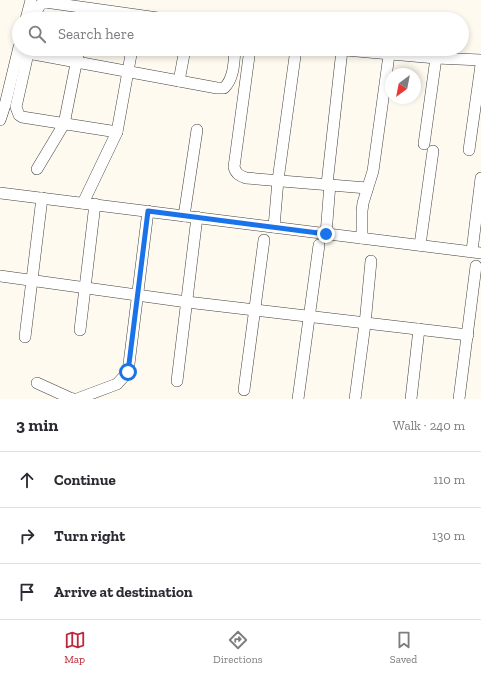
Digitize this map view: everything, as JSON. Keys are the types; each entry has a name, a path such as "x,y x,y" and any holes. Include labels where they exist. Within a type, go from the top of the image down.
{"street":[{"path":"28,12 31,0"},
{"path":"37,12 41,3 45,2 81,12"},
{"path":"0,120 3,97 22,56"},
{"path":"24,56 16,107 19,115 22,117 117,132"},
{"path":"51,56 217,88 224,88 231,80 234,56"},
{"path":"37,169 64,124 78,56"},
{"path":"83,203 117,132 131,56"},
{"path":"179,81 184,56"},
{"path":"249,56 234,167 235,171 241,177 367,188"},
{"path":"274,227 278,180 295,56"},
{"path":"326,234 328,184 337,56"},
{"path":"362,238 362,211 367,188 373,171 389,56"},
{"path":"405,56 481,60"},
{"path":"424,144 436,58"},
{"path":"469,150 481,65"},
{"path":"184,216 197,130"},
{"path":"420,245 433,151"},
{"path":"0,193 476,252 481,178"},
{"path":"25,337 42,198"},
{"path":"80,330 95,204"},
{"path":"77,399 117,384 128,372 148,211"},
{"path":"177,381 197,217"},
{"path":"244,390 264,240"},
{"path":"298,399 319,245"},
{"path":"355,399 365,324 371,261"},
{"path":"459,399 476,266"},
{"path":"0,276 187,302 468,335"},
{"path":"410,399 419,329"},
{"path":"37,383 74,399"}],"route":[{"path":"128,372 148,211 326,234"}]}
